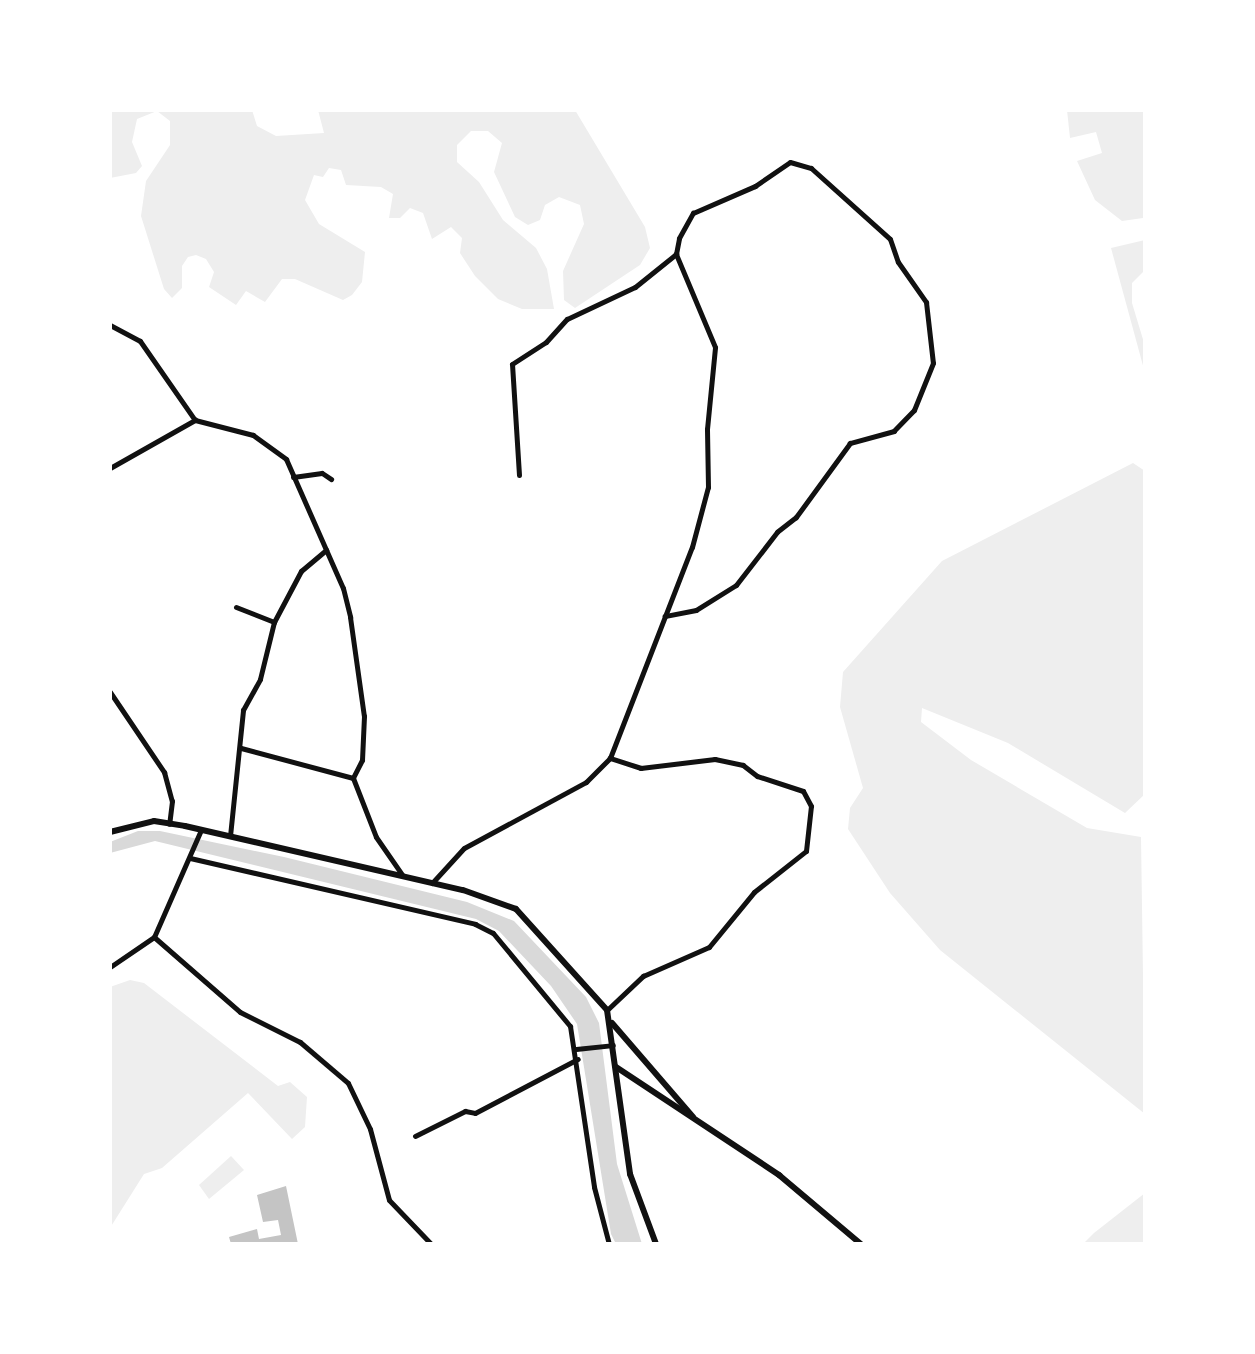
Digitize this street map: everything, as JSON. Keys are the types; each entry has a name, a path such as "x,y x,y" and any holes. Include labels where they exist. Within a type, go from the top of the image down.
{"street":[{"path":"519,475 512,364 546,342 567,319 635,287 676,254 693,213 755,186 790,162 811,168 890,239 898,262 926,302 933,363 914,410 894,431 850,443 796,517 777,532 736,585 696,610 665,616"},
{"path":"432,883 464,848 586,782 610,758 665,616 708,487 707,429 715,347 676,254"},
{"path":"110,325 140,341 195,420 272,444 293,477 326,550 350,617 364,716 362,760 353,778 376,837 403,877"},
{"path":"110,468 195,420"},
{"path":"293,477 322,473 331,479"},
{"path":"230,836 243,710 260,679 274,622 301,571 326,550"},
{"path":"236,607 274,622"},
{"path":"110,694 164,772 172,801 169,824"},
{"path":"241,748 353,778"},
{"path":"607,1010 643,976 709,947 754,892 806,851 811,806 803,791 757,776 743,765 715,759 641,768 610,758"},
{"path":"110,832 144,822 169,824 432,883 516,909 607,1010 611,1021 630,1174 656,1244"},
{"path":"110,967 154,937 200,832"},
{"path":"190,855 475,924 493,933 570,1026 578,1049 585,1138 609,1244"},
{"path":"154,937 240,1012 300,1042 348,1083 370,1129 389,1200 431,1244"},
{"path":"611,1021 693,1117"},
{"path":"578,1049 612,1045"},
{"path":"415,1136 465,1111 475,1113 578,1059"},
{"path":"616,1067 779,1175 861,1244"}],"shaded area":[{"path":"110,110 252,110 257,126 276,136 324,133 318,110 575,110 645,227 650,248 640,265 575,308 564,300 563,271 584,224 580,205 559,197 545,205 540,220 528,225 515,217 494,172 502,143 488,131 471,131 457,145 457,162 479,182 503,220 536,248 547,269 554,309 522,309 498,299 475,276 460,253 462,238 451,227 432,239 423,213 410,208 400,218 389,218 393,194 381,187 346,185 341,170 329,168 323,177 314,175 305,200 319,224 365,252 362,282 352,295 343,300 295,279 282,279 265,302 246,291 236,305 209,287 214,272 206,259 196,255 188,257 182,266 182,288 172,298 164,289 141,216 146,181 170,145 170,121 157,111 137,119 132,142 142,166 136,173 110,178"},
{"path":"1067,110 1145,110 1143,218 1122,221 1095,200 1077,161 1102,153 1096,132 1070,138"},
{"path":"1145,240 1145,270 1132,283 1132,303 1145,346 1145,373 1111,248"},
{"path":"1133,463 1145,471 1145,794 1125,813 1008,743 922,708 921,722 971,760 1087,828 1141,837 1145,1114 940,950 890,893 848,829 850,808 863,788 840,707 843,672 942,561"},
{"path":"138,831 160,831 284,857 467,902 514,921 586,997 599,1023 617,1164 642,1244 616,1244 611,1234 577,1024 551,986 499,931 476,919 155,841 110,853 110,842"},
{"path":"130,980 144,983 278,1086 290,1082 307,1097 305,1127 292,1139 248,1093 162,1168 144,1174 110,1228 110,987"},
{"path":"231,1156 244,1170 209,1199 199,1185"},
{"path":"1145,1193 1145,1244 1083,1244 1094,1233"}],"building":[{"path":"286,1186 298,1244 231,1244 229,1237 257,1229 259,1239 281,1235 278,1220 263,1222 257,1195"}]}
